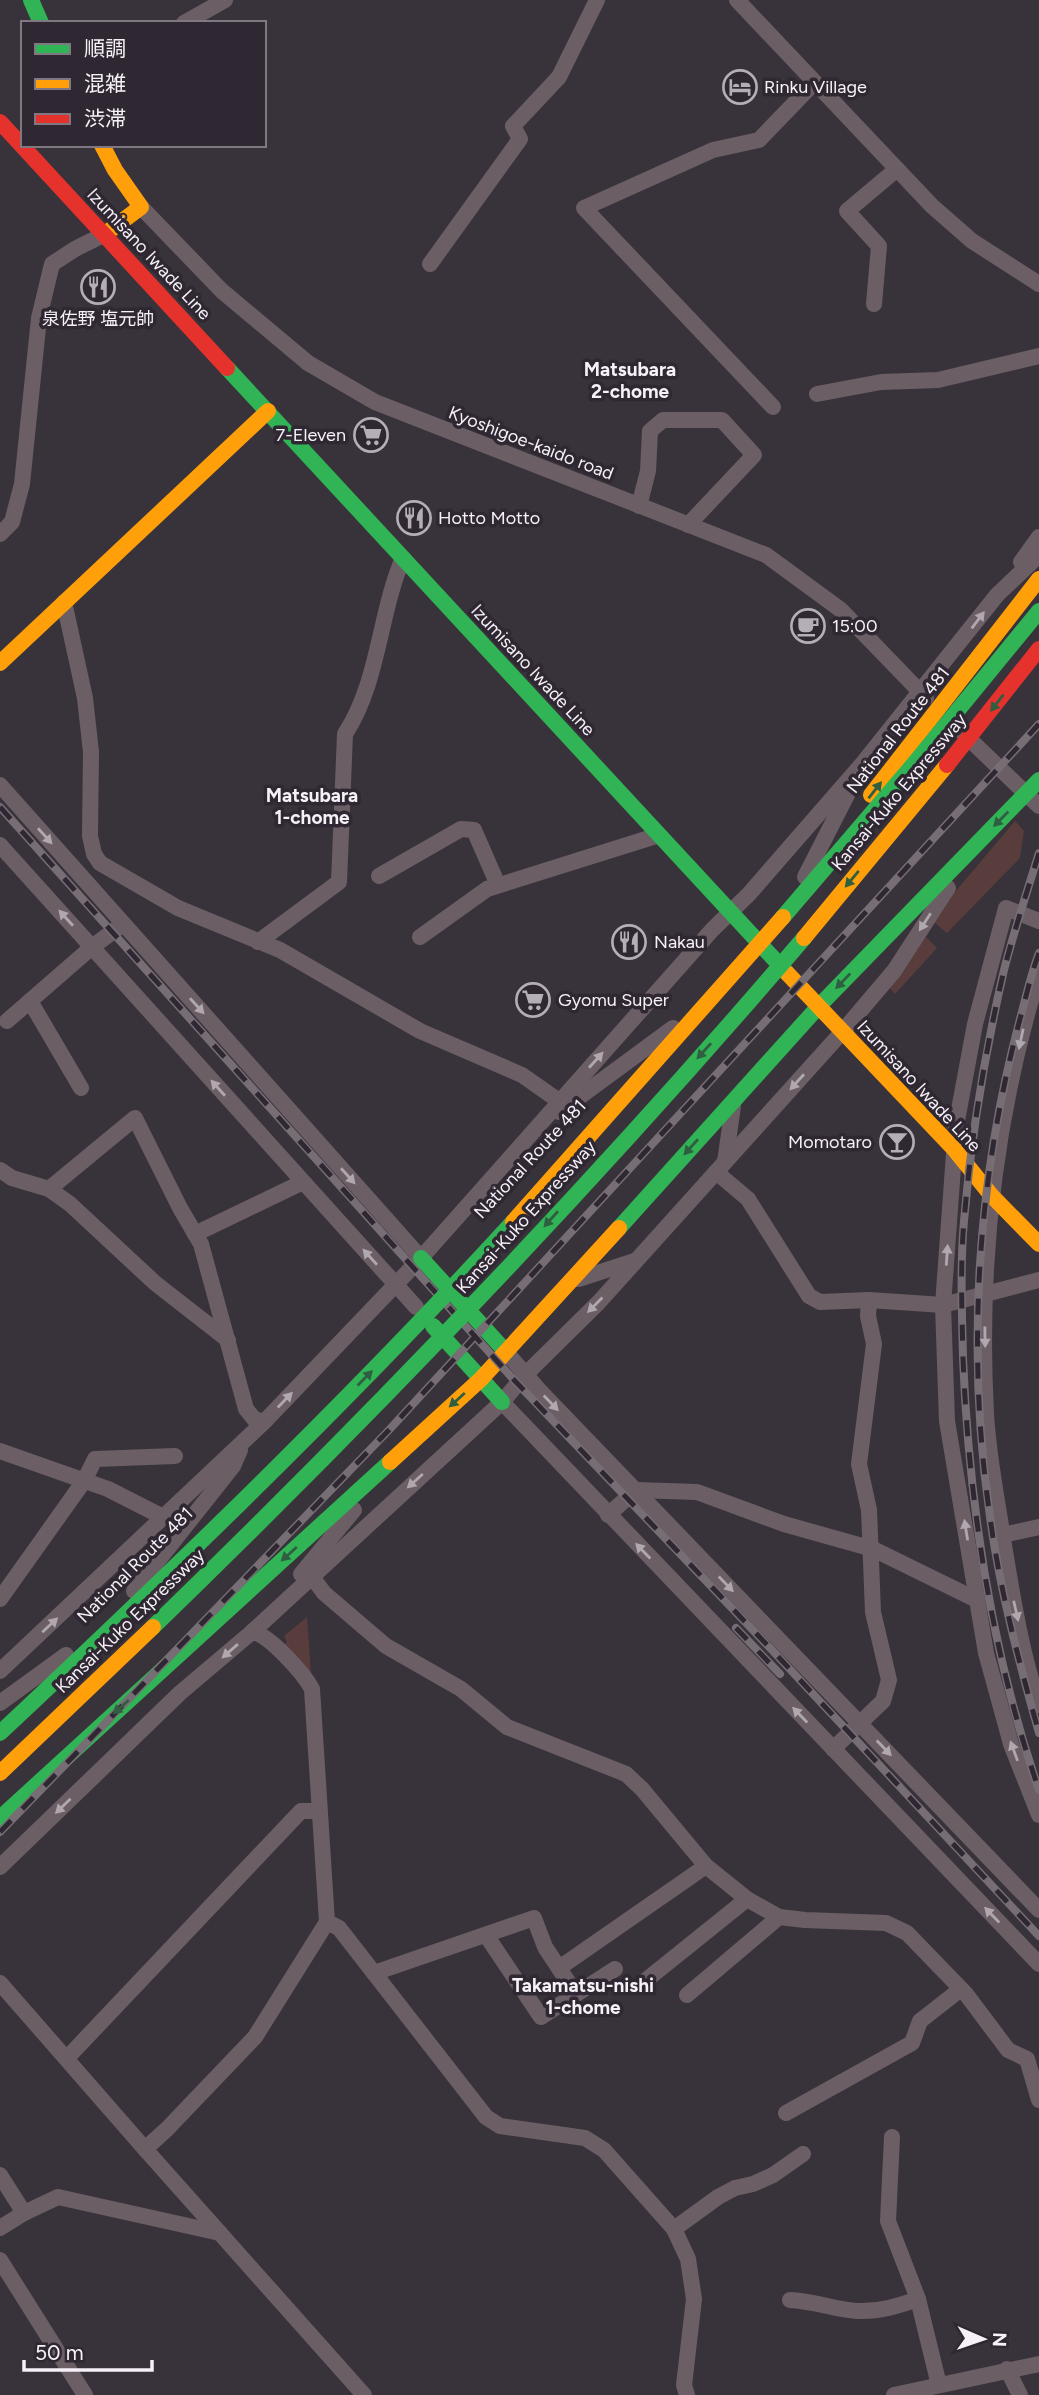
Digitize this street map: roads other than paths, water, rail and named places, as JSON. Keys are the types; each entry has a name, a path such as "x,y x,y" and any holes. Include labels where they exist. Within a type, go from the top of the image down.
{"main road":[{"path":"31,0 40,21"},
{"name":"Izumisano Iwade Line","path":"0,122 21,144"},
{"name":"Izumisano Iwade Line","path":"23,147 754,938 954,1149 991,1195 1039,1244"},
{"path":"103,147 115,170 141,207 105,234"},
{"path":"0,663 268,411"},
{"name":"National Route 481","path":"0,1720 115,1614 416,1307 609,1103 802,882 1039,579"},
{"name":"Kansai-Kuko Expressway","path":"0,1733 375,1369 460,1280 599,1127 897,786 1039,611"},
{"name":"Kansai-Kuko Expressway","path":"0,1773 163,1618 483,1294 752,999 948,764 1039,649"},
{"path":"0,1818 481,1379 819,1006 1039,780"},
{"path":"421,1258 506,1352"},
{"path":"416,1307 502,1402"}],"street":[{"path":"188,21 225,0"},
{"path":"430,264 520,139 513,126 559,76 597,0"},
{"path":"737,0 932,206 972,241 1039,284"},
{"path":"774,407 584,208 713,150 759,141 814,83"},
{"path":"874,304 879,246 847,211 897,169"},
{"name":"Kyoshigoe-kaido road","path":"141,207 222,291 309,363 376,402 766,555 841,610 938,710 1039,806"},
{"path":"0,534 12,522 22,484 39,318 52,264 105,234"},
{"path":"817,394 881,382 938,380 1039,356"},
{"path":"639,506 648,471 650,431 663,420 722,420 754,454 688,525"},
{"path":"0,1671 265,1421 421,1258 863,763 997,595 1039,537"},
{"path":"997,595 1039,555"},
{"path":"258,942 339,883 345,734 357,715 403,558"},
{"path":"64,602 85,698 91,752 90,836 94,854 100,863 178,908 279,950 420,1031 522,1076 559,1101"},
{"path":"802,882 863,763"},
{"path":"0,785 421,1258"},
{"path":"379,876 461,829 474,830 498,886"},
{"path":"420,937 487,889 659,835"},
{"path":"0,845 416,1307"},
{"path":"0,1867 180,1693 252,1632 502,1402 599,1302 894,971 976,845"},
{"path":"943,1113 953,1102 976,989 1002,896"},
{"path":"1039,921 1006,908 975,1024 956,1126 943,1305 947,1421 986,1653 1011,1744 1039,1815"},
{"path":"7,1021 92,947 123,924"},
{"path":"1039,973 1011,1086 991,1195 984,1295 986,1415 1011,1589 1039,1705"},
{"path":"30,1001 81,1088"},
{"path":"532,1132 677,1025"},
{"path":"721,1167 734,1100"},
{"path":"49,1189 135,1118 201,1244 246,1409 255,1420 265,1421"},
{"path":"721,1167 748,1199 809,1296 820,1302 869,1300 943,1305 1039,1280"},
{"path":"0,1170 12,1178 49,1189 70,1204 155,1283 228,1340"},
{"path":"195,1234 303,1182"},
{"path":"573,1280 636,1260"},
{"path":"833,1749 883,1701 889,1680 873,1612 873,1549 869,1510 859,1464 874,1344 868,1316 869,1300"},
{"path":"506,1352 1039,1910"},
{"path":"502,1402 1039,1964"},
{"path":"115,1614 233,1466 245,1440"},
{"path":"302,1585 300,1575 404,1449"},
{"path":"0,1451 108,1489 163,1517"},
{"path":"0,1599 84,1481 95,1459 175,1456"},
{"path":"608,1515 636,1490 697,1492 784,1524 873,1549 977,1600"},
{"path":"1003,1535 1039,1527"},
{"path":"302,1585 314,1581 386,1646 461,1689 507,1727 626,1774 642,1789 660,1814 706,1866 747,1899 779,1917 886,1923 907,1933 961,1989 1008,2050 1033,2056 1039,2100"},
{"path":"145,2149 255,2037 327,1922 312,1689 307,1679 261,1633 252,1632"},
{"path":"0,1703 92,1636"},
{"path":"67,2058 301,1811 319,1811"},
{"path":"559,1968 706,1866"},
{"path":"645,1981 747,1899"},
{"path":"687,1995 779,1917"},
{"path":"374,1973 534,1919 545,1947 576,1994"},
{"path":"327,1922 339,1928 486,2117 500,2126 585,2138 604,2150 674,2229 688,2259 694,2299 684,2385 687,2395"},
{"path":"486,1935 541,2017 615,1969"},
{"path":"0,1983 364,2395"},
{"path":"786,2113 912,2043 920,2021 961,1989"},
{"path":"892,2137 888,2221 918,2299 939,2385"},
{"path":"674,2229 718,2197 773,2175 803,2154"},
{"path":"0,2175 24,2213"},
{"path":"0,2228 58,2197 220,2233"},
{"path":"0,2260 85,2395"},
{"path":"790,2300 817,2302 855,2311 884,2310 918,2299"},
{"path":"894,2395 1039,2364"},
{"path":"1007,2369 1020,2395"}],"railway":[{"path":"0,1832 389,1430 1039,724"},
{"path":"0,807 515,1381 772,1650 1039,1936"},
{"path":"1039,853 1004,970 985,1063 967,1189 962,1290 966,1413 985,1577 1008,1685 1039,1790"},
{"path":"1039,953 1005,1080 994,1141 985,1204 978,1329 983,1455 994,1545 1011,1626 1039,1733"},
{"path":"736,1628 780,1674"}],"place":[{"name":"Rinku Village","path":"740,87"},
{"name":"泉佐野 塩元帥","path":"98,287"},
{"name":"7-Eleven","path":"371,435"},
{"name":"Hotto Motto","path":"414,518"},
{"name":"15:00","path":"808,626"},
{"name":"Nakau","path":"629,942"},
{"name":"Gyomu Super","path":"533,1000"},
{"name":"Momotaro","path":"897,1142"}],"district":[{"name":"Matsubara 2-chome","path":"630,380"},
{"name":"Matsubara 1-chome","path":"312,806"},
{"name":"Takamatsu-nishi 1-chome","path":"583,1996"}]}
